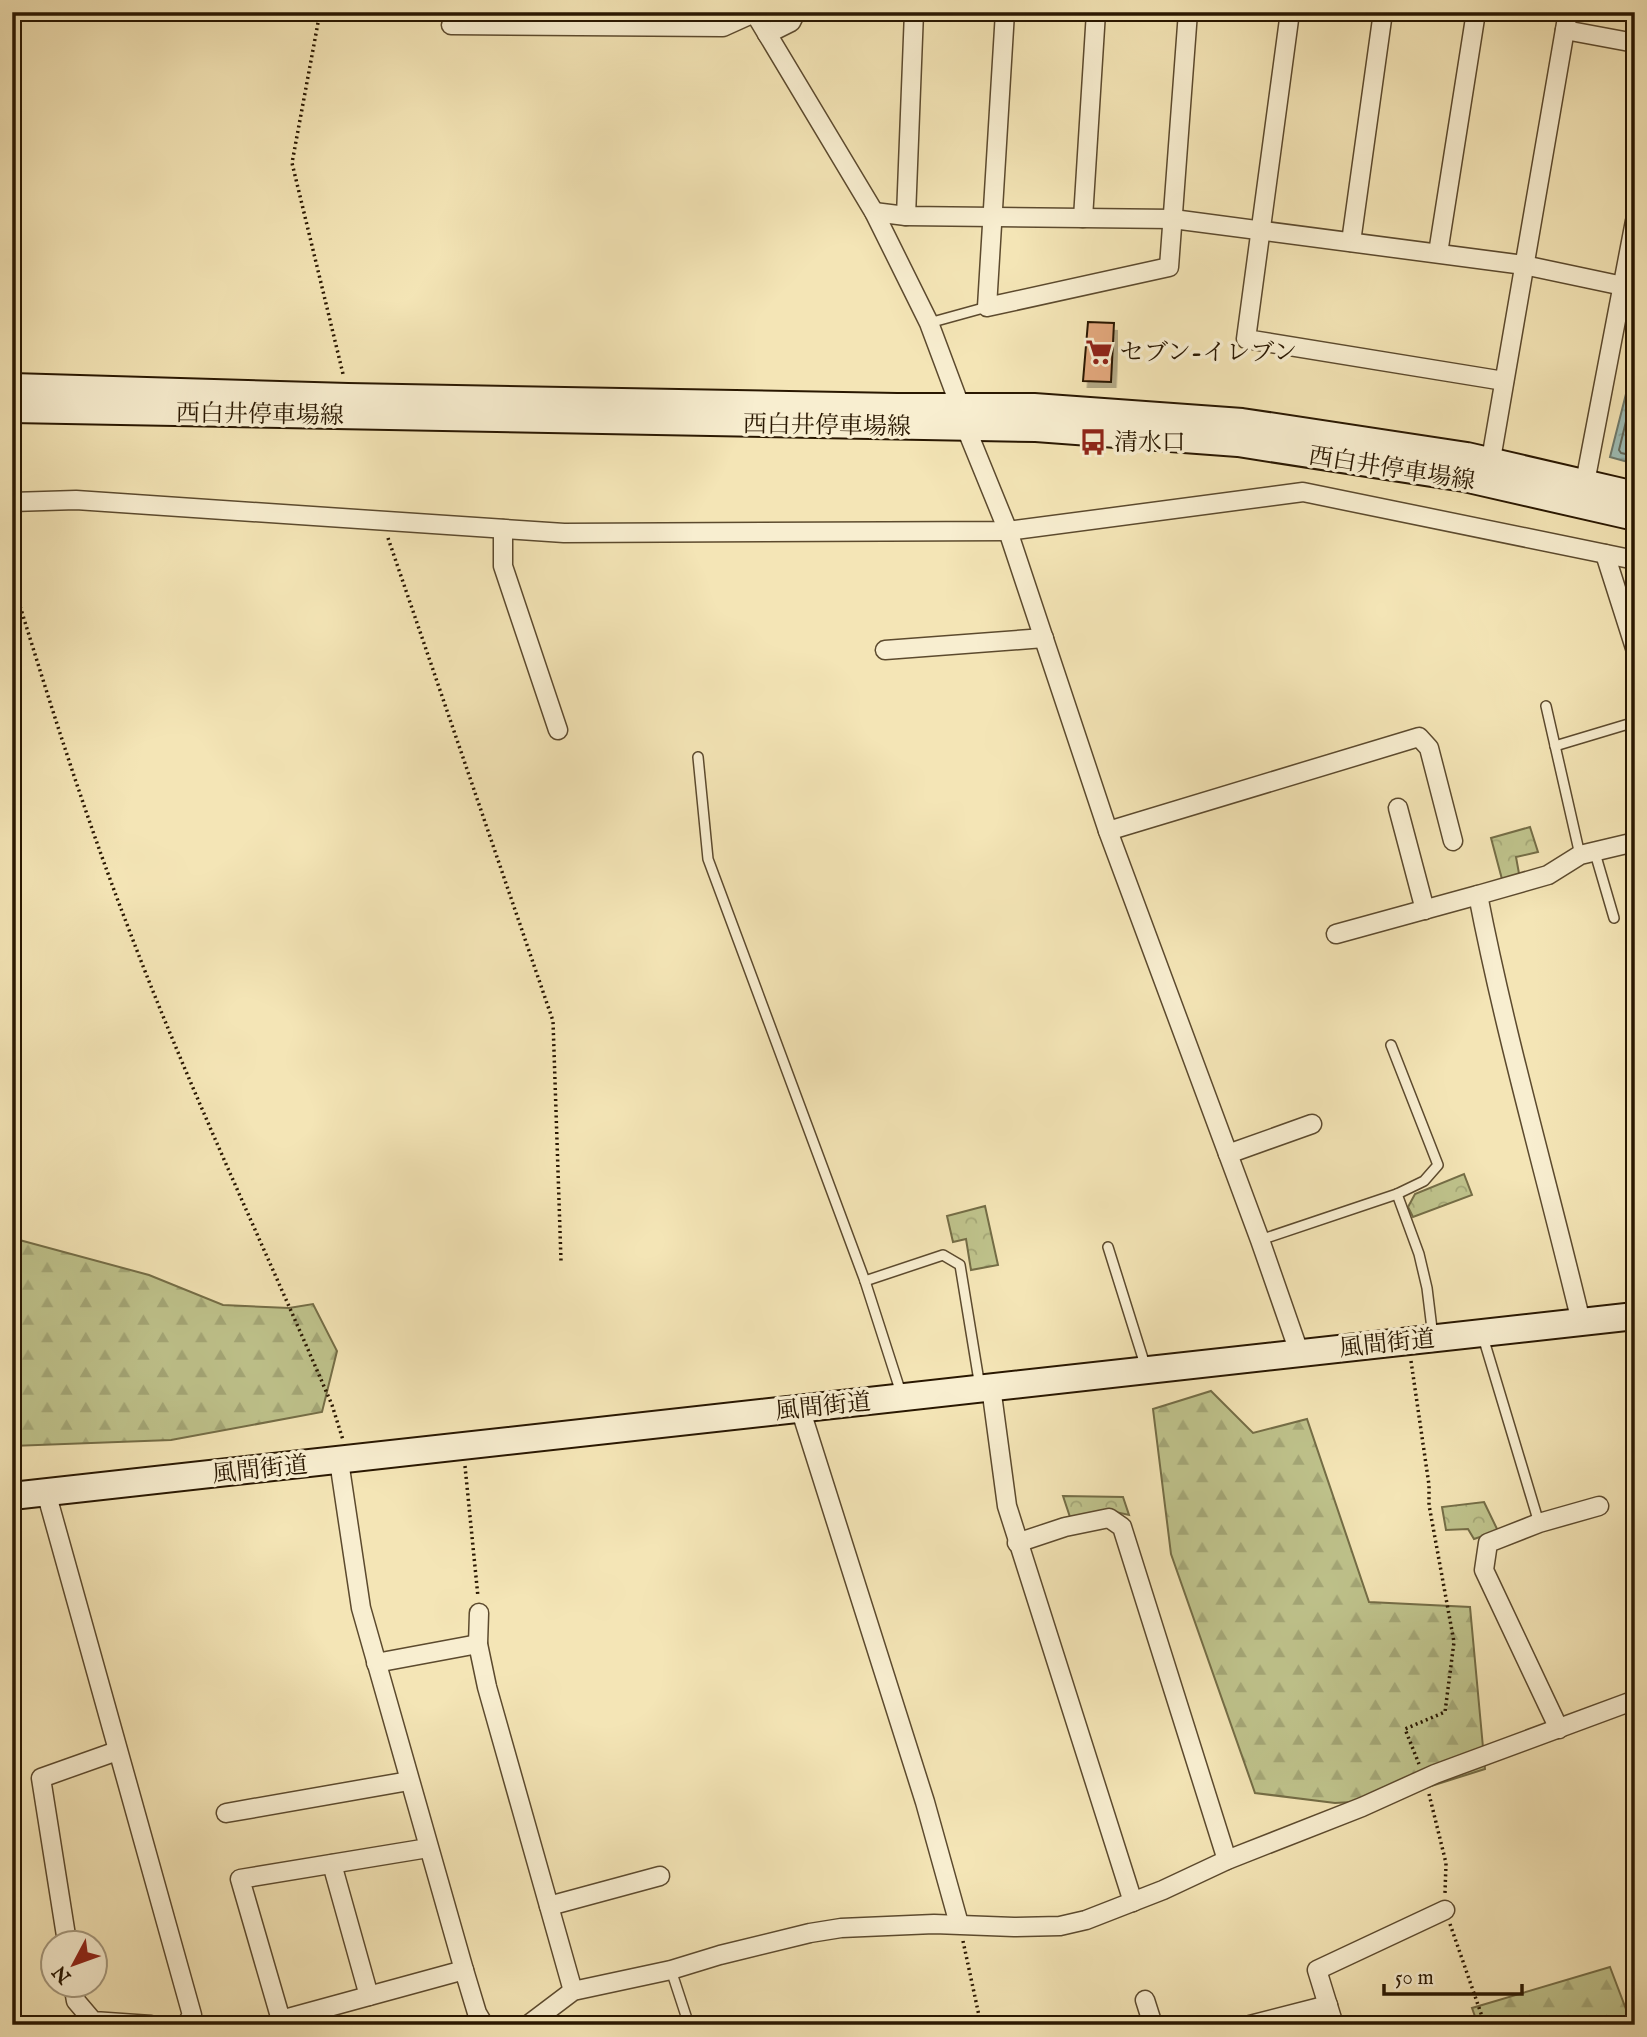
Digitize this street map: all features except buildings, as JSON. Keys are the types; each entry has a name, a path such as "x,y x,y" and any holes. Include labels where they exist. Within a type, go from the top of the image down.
{"main road":[{"name":"西白井停車場線","path":"12,387 348,397 883,407 1036,428 1238,443 1488,472 1583,494 1635,517"},
{"name":"西白井停車場線","path":"12,409 963,417"},
{"name":"西白井停車場線","path":"1583,494 1635,495"},
{"name":"風間街道","path":"12,1496 1635,1316"}],"street":[{"path":"767,34 791,22 796,12"},
{"path":"906,216 914,12"},
{"path":"1005,12 987,307 1169,267 1188,12"},
{"path":"1083,218 1096,12"},
{"path":"1290,12 1246,339 1504,382"},
{"path":"1351,242 1383,12"},
{"path":"1438,253 1476,12"},
{"path":"451,24 723,27 754,13 874,212 929,323 1008,531 1108,831 1299,1352"},
{"path":"1488,472 1567,21 1635,43"},
{"path":"874,212 906,216 1173,219 1524,265 1623,286"},
{"path":"1583,494 1635,221"},
{"path":"12,502 76,500 564,533 1008,531 1303,492 1635,560"},
{"path":"503,529 502,566 558,730"},
{"path":"1605,554 1635,648"},
{"path":"885,650 1044,638"},
{"path":"1108,831 1419,737 1429,748 1453,841"},
{"path":"1398,808 1424,910"},
{"path":"1336,934 1548,875 1587,854 1635,842"},
{"path":"1478,895 1491,964 1581,1322"},
{"path":"1228,1154 1312,1125"},
{"path":"986,1388 1007,1506 1017,1543 1132,1902"},
{"path":"800,1408 925,1802 959,1924"},
{"path":"344,1459 361,1608 428,1848 477,2013 484,2025"},
{"path":"46,1492 192,2015 186,2025"},
{"path":"1559,1729 1484,1570 1488,1544 1539,1523 1599,1506"},
{"path":"1017,1543 1065,1527 1109,1518 1122,1527 1227,1860"},
{"path":"479,1614 478,1644 508,1766 573,1992"},
{"path":"376,1663 478,1644"},
{"path":"528,2025 573,1992 671,1970 810,1933 841,1928 959,1924 1060,1926 1086,1920 1425,1779 1635,1700"},
{"path":"65,1928 41,1778 117,1751"},
{"path":"226,1813 409,1781"},
{"path":"428,1848 240,1879 281,2020 464,1970"},
{"path":"332,1864 369,1996"},
{"path":"549,1906 660,1876"},
{"path":"1334,2025 1317,1970 1445,1910"},
{"path":"75,1998 93,2021 151,2025"},
{"path":"1145,2000 1153,2025"},
{"path":"1250,2025 1328,2005"}],"lane":[{"path":"929,323 987,307"},
{"path":"1546,706 1587,854 1614,918"},
{"path":"1555,746 1635,722"},
{"path":"698,757 708,859 865,1280 902,1398"},
{"path":"1260,1240 1397,1194 1424,1181 1438,1165 1391,1045"},
{"path":"1397,1194 1419,1254 1427,1288 1420,1339"},
{"path":"1108,1247 1147,1370"},
{"path":"865,1280 943,1255 960,1265 986,1388"},
{"path":"1482,1333 1539,1523"},
{"path":"671,1970 689,2025"}],"path":[{"path":"320,12 292,163 348,397"},
{"path":"382,520 553,1021 561,1261"},
{"path":"12,580 77,788 128,928 231,1175 332,1405 344,1459"},
{"path":"1420,1339 1429,1506 1454,1642 1445,1712 1405,1729 1425,1779 1446,1863 1445,1910 1485,2025"},
{"path":"462,1445 479,1614"},
{"path":"959,1924 981,2025"}],"green space":[{"path":"1530,827 1538,852 1516,857 1520,879 1503,883 1491,838"},
{"path":"1464,1174 1472,1195 1413,1217 1408,1207 1415,1194"},
{"path":"985,1206 998,1265 971,1270 966,1239 953,1242 947,1216"},
{"path":"12,1238 149,1275 223,1305 289,1308 313,1304 337,1351 322,1412 171,1440 12,1446"},
{"path":"1211,1391 1253,1433 1307,1419 1369,1602 1470,1607 1485,1769 1387,1800 1335,1803 1255,1793 1171,1554 1153,1409"},
{"path":"1063,1496 1123,1497 1129,1515 1111,1511 1071,1520"},
{"path":"1484,1502 1498,1531 1474,1539 1468,1529 1446,1530 1442,1507"},
{"path":"1610,1967 1632,2025 1478,2025 1472,2008"}],"water":[{"path":"1627,390 1635,392 1635,464 1610,457"}],"place":[{"name":"セブン-イレブン","path":"1099,352"},
{"name":"清水口","path":"1093,442"}]}
